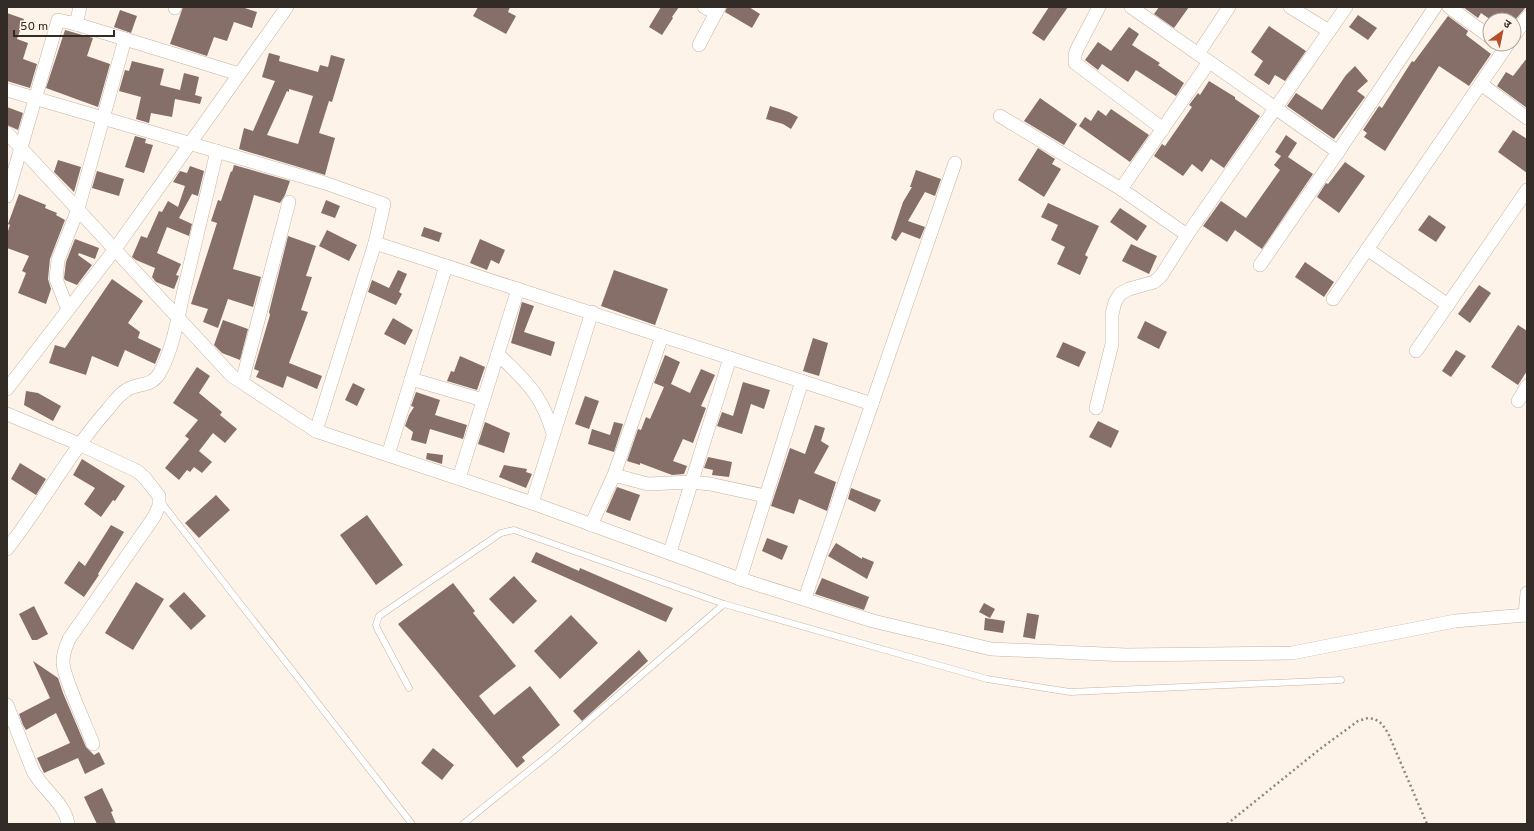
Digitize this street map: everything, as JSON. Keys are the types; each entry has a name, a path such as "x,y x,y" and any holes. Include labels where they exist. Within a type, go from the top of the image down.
{"street":[{"path":"76,24 80,7"},
{"path":"7,389 115,249 287,7"},
{"path":"699,45 717,10 704,7"},
{"path":"1099,7 1077,49 1075,63 1163,129"},
{"path":"1198,54 1229,7"},
{"path":"1290,7 1329,31"},
{"path":"1096,408 1112,344 1112,314 1115,302 1120,294 1129,289 1154,282 1161,276 1187,235 1346,7"},
{"path":"1260,265 1435,7"},
{"path":"1449,7 1482,31"},
{"path":"1139,9 1209,62 1338,152"},
{"path":"7,196 58,20 76,24 239,74"},
{"path":"68,310 59,289 56,270 58,260 78,209 125,39"},
{"path":"1333,299 1501,52"},
{"path":"1122,189 1209,62"},
{"path":"1480,84 1527,118"},
{"path":"7,90 325,183 384,204 375,243 316,431"},
{"path":"1000,116 1122,189 1187,235"},
{"path":"7,133 232,376 316,431 532,503 670,552 740,579 805,598 873,621 991,649 1126,655 1292,653 1455,621 1526,615 1527,593"},
{"path":"7,549 50,490 79,444 108,409 131,388 148,384 156,378 166,360 178,317 217,151"},
{"path":"805,598 955,163"},
{"path":"1416,351 1527,190"},
{"path":"242,382 289,202"},
{"path":"375,243 592,312 872,404"},
{"path":"1367,250 1448,305"},
{"path":"388,455 446,266"},
{"path":"458,478 518,289"},
{"path":"532,503 592,312"},
{"path":"591,525 614,475 662,336"},
{"path":"498,354 528,384 540,399 547,412 553,434"},
{"path":"670,552 730,358"},
{"path":"411,379 483,400"},
{"path":"740,579 802,381"},
{"path":"1518,401 1527,386"},
{"path":"7,414 79,444 137,471 155,490 160,500 154,517 68,639 64,650 62,662 93,744"},
{"path":"614,475 648,484 691,482 766,496"},
{"path":"7,705 33,771 39,781 63,809 68,824"}],"lane":[{"path":"160,500 412,824"},
{"path":"410,688 378,630 376,625 379,616 501,533 507,531 522,533 724,604 987,679 1070,692 1342,680"},
{"path":"463,824 552,752 724,604"}],"path":[{"path":"1227,824 1320,749 1358,721 1368,718 1375,719 1382,724 1388,733 1427,824"}],"building":[{"path":"183,7 242,7 257,12 252,28 234,22 227,41 214,37 207,56 170,44"},
{"path":"478,7 510,7 508,12 516,16 506,34 473,16"},
{"path":"661,7 679,7 662,35 649,27"},
{"path":"727,7 749,7 760,14 752,28 725,12"},
{"path":"1049,7 1068,7 1044,41 1032,33"},
{"path":"1159,7 1189,7 1174,28 1154,14"},
{"path":"1463,7 1526,7 1522,12 1482,12 1478,18"},
{"path":"120,10 137,16 131,33 114,27"},
{"path":"7,13 24,19 17,39 28,43 23,59 37,64 30,88 7,81"},
{"path":"1358,15 1377,28 1368,40 1349,27"},
{"path":"1448,16 1468,31 1466,35 1482,47 1482,52 1488,52 1491,54 1469,86 1439,66 1385,151 1364,137 1367,133 1363,130 1379,106 1382,108 1412,61 1414,62"},
{"path":"1269,26 1306,51 1285,81 1275,75 1269,85 1254,75 1263,61 1251,52"},
{"path":"1129,27 1139,34 1132,45 1160,63 1158,65 1184,83 1176,96 1136,70 1128,82 1102,64 1098,70 1085,60 1098,42 1111,51"},
{"path":"65,30 93,38 87,56 110,64 98,107 46,88"},
{"path":"269,53 280,56 279,61 318,72 320,65 328,67 331,55 345,59 332,102 329,101 319,133 335,138 325,175 239,149 244,128 253,131 275,81 262,77","holes":["289,89 313,96 298,144 267,135 287,91 289,92"]},
{"path":"1527,58 1527,108 1497,86 1506,72 1513,76"},
{"path":"132,61 164,69 160,85 180,90 184,73 199,77 195,95 202,97 200,104 175,99 172,117 151,113 149,123 136,119 141,97 119,91 125,70 129,71"},
{"path":"1355,66 1368,81 1357,91 1365,97 1334,139 1287,106 1296,93 1322,110 1346,75"},
{"path":"1209,81 1235,97 1235,99 1260,116 1224,168 1211,159 1202,172 1192,164 1183,176 1154,156 1162,144 1165,146 1192,107 1189,105 1198,93 1200,95"},
{"path":"1040,98 1077,124 1064,145 1024,121"},
{"path":"770,106 789,112 798,117 791,129 783,124 766,119"},
{"path":"7,107 23,113 18,130 7,125"},
{"path":"1111,109 1149,135 1130,162 1079,126 1085,117 1091,121 1098,110 1106,116"},
{"path":"1513,130 1527,139 1527,173 1498,152"},
{"path":"1286,135 1297,143 1288,157 1313,174 1262,249 1235,230 1227,242 1203,226 1221,201 1246,218 1280,170 1274,165 1281,156 1275,152"},
{"path":"135,136 146,139 145,143 153,145 144,173 125,167"},
{"path":"1038,148 1055,159 1052,164 1061,169 1044,197 1018,180"},
{"path":"58,160 81,167 74,192 54,172"},
{"path":"1345,162 1365,176 1339,213 1317,197 1326,183 1328,184"},
{"path":"234,165 290,181 285,195 280,203 254,195 233,269 261,277 253,307 228,299 218,328 203,322 208,309 191,304 217,223 211,221 218,200 221,201"},
{"path":"190,166 204,171 198,196 192,194 179,218 192,224 189,236 167,227 157,253 181,264 176,275 179,276 174,289 156,282 152,277 155,268 132,257 141,236 147,238 159,211 162,212 168,201 178,207 185,186 173,182 180,171 187,173"},
{"path":"916,170 941,179 935,196 925,192 908,221 925,227 920,239 902,232 896,241 891,238 903,202 912,187 910,187"},
{"path":"97,171 124,179 119,196 92,188"},
{"path":"19,194 46,205 45,208 57,213 56,215 65,220 50,259 48,279 51,289 46,304 18,293 26,273 22,271 29,256 7,248 7,234 10,225 8,224"},
{"path":"326,200 340,206 335,218 321,213"},
{"path":"1048,203 1099,226 1085,255 1088,257 1080,275 1057,264 1065,247 1051,240 1058,225 1041,217"},
{"path":"1120,208 1147,226 1137,241 1110,222"},
{"path":"1429,215 1446,227 1436,242 1418,230"},
{"path":"424,227 442,233 439,242 421,236"},
{"path":"327,230 357,245 349,261 319,246"},
{"path":"288,236 316,246 306,276 312,277 301,310 308,312 289,363 322,376 317,389 287,376 283,388 256,377 259,371 254,369 270,315 269,312"},
{"path":"75,239 99,248 95,259 79,253 78,255 92,265 77,285 65,280 64,278 66,262"},
{"path":"480,239 505,250 499,264 491,260 487,270 470,263"},
{"path":"1131,244 1157,256 1149,274 1122,261"},
{"path":"1305,262 1334,282 1324,297 1295,277"},
{"path":"398,270 407,274 399,292 402,294 396,305 368,292 372,280 389,288"},
{"path":"614,270 668,289 655,325 601,306"},
{"path":"112,279 143,301 128,323 140,332 138,338 161,349 155,364 125,350 118,367 92,356 86,375 49,363 55,345 65,348"},
{"path":"1479,285 1491,293 1470,323 1458,314"},
{"path":"522,302 534,306 524,332 555,342 551,356 511,343"},
{"path":"393,318 413,330 405,345 384,334"},
{"path":"223,320 248,329 240,360 222,353 214,345"},
{"path":"1145,321 1167,332 1159,349 1137,338"},
{"path":"1518,325 1527,331 1527,371 1518,385 1491,367"},
{"path":"813,338 828,343 819,376 803,371"},
{"path":"1063,342 1086,352 1079,367 1056,357"},
{"path":"1456,350 1466,356 1451,377 1442,371"},
{"path":"665,355 680,362 671,384 690,393 701,369 715,375 701,406 706,408 693,443 683,439 673,461 687,466 684,474 672,475 640,463 640,465 627,461 638,429 641,430 646,417 650,419 664,387 654,383"},
{"path":"460,356 485,367 477,390 447,381 451,371 454,372"},
{"path":"197,367 210,376 199,393 222,412 220,415 237,429 225,443 213,433 199,451 212,462 202,473 194,467 190,472 187,470 179,480 165,468 189,439 185,436 198,420 173,403"},
{"path":"743,382 770,390 764,409 751,404 742,434 717,426 722,412 733,416"},
{"path":"353,383 365,389 357,406 345,400"},
{"path":"26,391 38,393 61,406 53,421 24,405"},
{"path":"416,392 440,400 435,415 467,425 463,439 430,429 426,444 411,440 413,432 405,426 414,407 411,406"},
{"path":"585,396 599,401 589,429 575,424"},
{"path":"1098,421 1119,431 1111,448 1089,437"},
{"path":"485,422 510,433 504,453 478,444"},
{"path":"614,422 623,424 614,452 588,444 592,429 610,435"},
{"path":"815,425 825,428 821,441 829,446 814,473 836,482 827,511 799,499 794,514 771,506 790,448 805,454"},
{"path":"427,453 443,455 442,464 426,459"},
{"path":"708,457 732,462 729,477 712,475 713,470 704,468"},
{"path":"82,459 125,486 115,501 113,500 101,517 84,504 95,488 73,475"},
{"path":"20,463 46,479 36,495 11,479"},
{"path":"504,465 527,469 526,472 532,474 526,488 499,477"},
{"path":"617,487 640,495 630,521 606,512"},
{"path":"851,488 881,500 875,512 848,499"},
{"path":"216,495 230,510 199,538 185,523"},
{"path":"367,515 403,565 376,585 340,535"},
{"path":"111,525 124,532 98,574 99,575 84,597 64,583 79,561 85,566"},
{"path":"767,538 788,546 782,560 762,551"},
{"path":"836,543 862,559 862,557 874,562 867,579 828,556"},
{"path":"536,552 579,571 580,568 673,608 666,622 531,562"},
{"path":"514,576 537,601 513,624 489,599"},
{"path":"822,578 869,597 864,610 815,594"},
{"path":"136,582 164,599 133,650 105,633"},
{"path":"453,583 475,611 473,613 516,666 479,696 494,715 530,686 560,725 522,757 525,761 517,768 398,624"},
{"path":"184,592 206,616 191,630 169,606"},
{"path":"984,603 995,609 990,618 979,612"},
{"path":"34,606 48,634 37,640 32,640 19,614"},
{"path":"1027,613 1039,615 1035,639 1023,637"},
{"path":"571,615 598,643 560,679 534,651"},
{"path":"985,618 1005,621 1003,633 984,630"},
{"path":"639,650 648,661 582,721 573,711"},
{"path":"33,661 58,678 86,747 94,755 99,752 105,764 85,774 78,758 44,773 37,758 70,743 56,713 26,730 23,725 19,714 50,698"},
{"path":"433,748 454,765 442,780 421,763"},
{"path":"102,788 113,811 111,812 116,824 97,824 84,797"}]}
